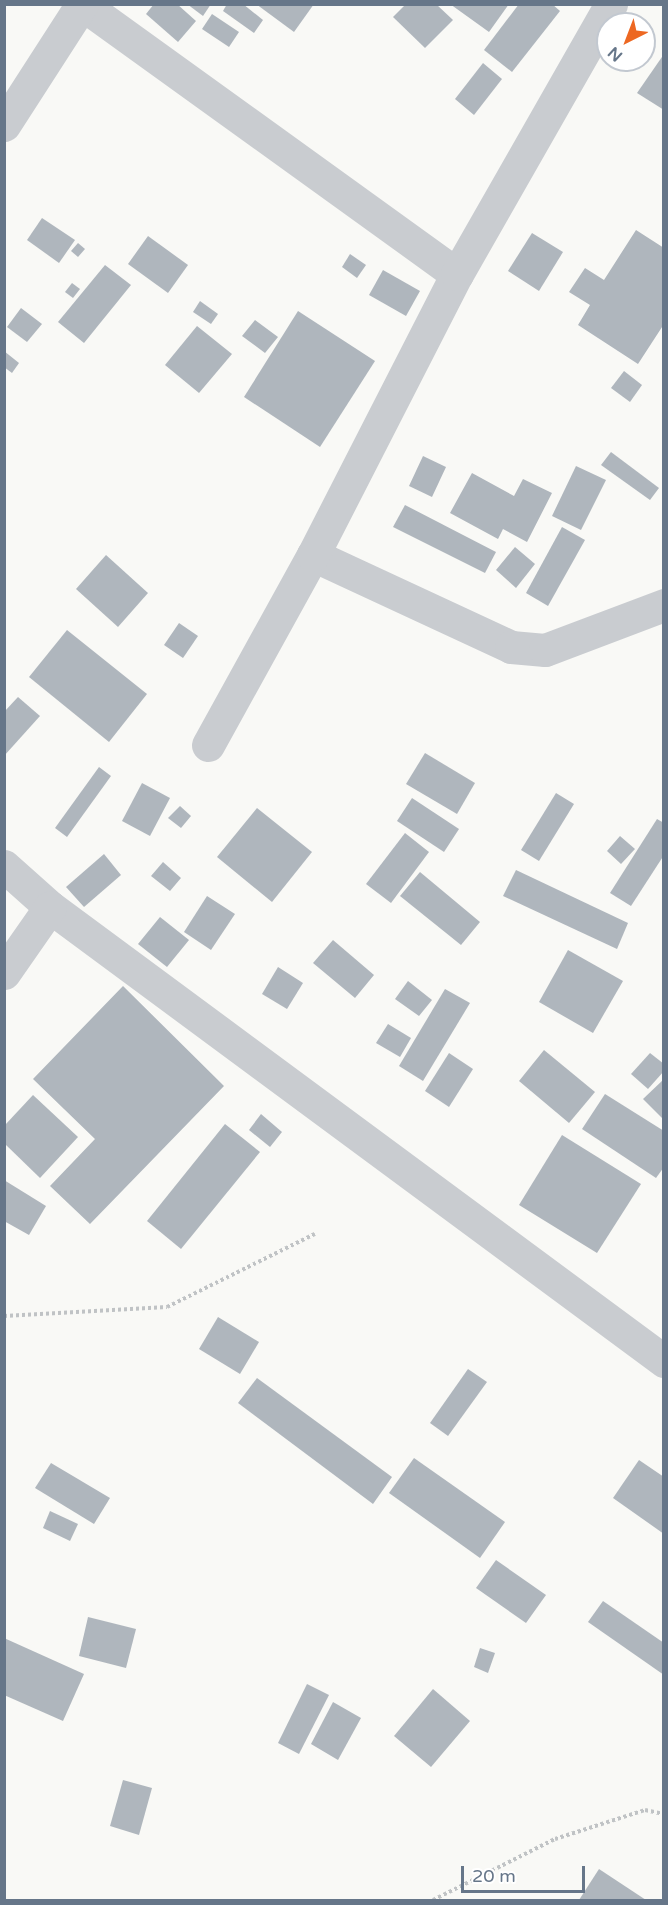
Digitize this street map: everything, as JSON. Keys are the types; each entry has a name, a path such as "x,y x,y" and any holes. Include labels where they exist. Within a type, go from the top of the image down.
{"street":[{"path":"4,125 82,4 457,274"},
{"path":"208,745 314,555 457,274 611,4"},
{"path":"314,555 512,647 546,650 663,605"},
{"path":"4,866 50,907 663,1361"},
{"path":"4,974 50,907"}],"path":[{"path":"4,1316 167,1307 315,1234"},
{"path":"433,1900 555,1839 645,1810 663,1814"}],"building":[{"path":"154,4 177,4 196,21 178,42 146,14"},
{"path":"187,4 211,4 203,16"},
{"path":"227,4 243,4 263,20 254,33 223,11"},
{"path":"256,4 314,4 294,32"},
{"path":"406,4 436,4 453,20 425,48 393,17"},
{"path":"450,4 509,4 489,32"},
{"path":"519,4 552,4 560,11 512,72 484,50"},
{"path":"212,14 239,32 229,47 202,29"},
{"path":"664,54 664,110 637,93 652,72 656,72 656,66"},
{"path":"483,63 502,79 474,115 455,99"},
{"path":"42,218 75,240 59,263 27,240"},
{"path":"636,230 664,248 664,324 638,364 578,325 590,305 569,292 585,268 604,280"},
{"path":"532,233 563,252 539,291 508,271"},
{"path":"148,236 188,265 168,293 128,264"},
{"path":"78,243 85,249 78,257 71,251"},
{"path":"350,254 366,265 357,278 342,267"},
{"path":"105,265 131,285 84,343 58,322"},
{"path":"383,270 420,291 406,316 369,295"},
{"path":"72,283 80,289 73,298 65,292"},
{"path":"200,301 218,314 211,324 193,312"},
{"path":"21,308 42,324 27,342 7,327"},
{"path":"298,311 375,361 320,447 244,397"},
{"path":"255,320 278,337 265,353 242,336"},
{"path":"197,326 232,354 199,393 165,365"},
{"path":"4,351 19,363 12,373 4,367"},
{"path":"624,371 642,385 630,402 611,388"},
{"path":"611,452 659,488 650,500 601,465"},
{"path":"423,456 446,467 432,497 409,486"},
{"path":"576,466 606,480 581,530 552,516"},
{"path":"472,473 514,496 523,479 552,493 527,542 503,529 498,539 450,513"},
{"path":"405,505 496,552 485,573 393,527"},
{"path":"562,527 585,540 548,606 526,593"},
{"path":"515,547 535,564 516,588 496,570"},
{"path":"106,555 148,593 118,627 76,589"},
{"path":"179,623 198,636 183,658 164,645"},
{"path":"67,630 147,694 109,742 29,677"},
{"path":"18,697 40,716 4,756 4,712"},
{"path":"425,753 475,783 457,814 406,784"},
{"path":"99,767 111,776 67,837 55,828"},
{"path":"142,783 170,798 150,836 122,821"},
{"path":"556,793 574,804 539,861 521,850"},
{"path":"412,798 459,829 444,852 397,821"},
{"path":"180,806 191,816 181,828 168,818"},
{"path":"257,808 312,852 272,902 217,857"},
{"path":"657,819 664,823 664,855 631,906 610,893"},
{"path":"405,833 429,852 391,903 366,884"},
{"path":"620,836 635,849 621,864 607,851"},
{"path":"104,854 121,875 84,907 66,887"},
{"path":"163,862 181,878 170,891 151,876"},
{"path":"516,870 628,923 617,949 503,896"},
{"path":"420,872 480,922 461,945 400,896"},
{"path":"207,896 235,914 211,950 184,932"},
{"path":"160,917 189,940 167,967 138,944"},
{"path":"333,940 374,975 355,998 313,963"},
{"path":"568,950 623,981 593,1033 539,1002"},
{"path":"278,967 303,983 287,1009 262,994"},
{"path":"408,981 432,1000 419,1016 395,999"},
{"path":"123,986 224,1086 90,1224 50,1186 95,1139 33,1079"},
{"path":"445,989 470,1003 423,1081 399,1066"},
{"path":"388,1024 411,1038 400,1057 376,1043"},
{"path":"544,1050 595,1092 569,1123 519,1081"},
{"path":"449,1053 473,1069 449,1107 425,1091"},
{"path":"650,1053 664,1064 664,1071 648,1089 631,1074"},
{"path":"664,1079 664,1120 643,1099"},
{"path":"605,1094 664,1131 664,1167 656,1178 582,1129"},
{"path":"33,1095 78,1137 40,1178 5,1144 5,1125"},
{"path":"261,1114 282,1132 270,1147 249,1130"},
{"path":"225,1124 260,1152 181,1249 147,1221"},
{"path":"562,1135 641,1184 597,1253 519,1205"},
{"path":"4,1180 46,1206 29,1235 4,1221"},
{"path":"218,1317 259,1342 240,1374 199,1349"},
{"path":"468,1369 487,1382 448,1436 430,1423"},
{"path":"257,1378 392,1477 373,1504 238,1403"},
{"path":"414,1458 505,1522 480,1558 389,1493"},
{"path":"639,1460 664,1477 664,1534 613,1498"},
{"path":"51,1463 110,1498 94,1524 35,1488"},
{"path":"50,1511 78,1524 70,1541 43,1528"},
{"path":"496,1560 546,1595 526,1623 476,1588"},
{"path":"603,1601 664,1643 664,1675 588,1622"},
{"path":"88,1617 136,1629 126,1668 79,1656"},
{"path":"4,1638 84,1674 63,1721 4,1695"},
{"path":"480,1648 495,1653 488,1673 474,1667"},
{"path":"307,1684 329,1695 299,1754 278,1743"},
{"path":"433,1689 470,1721 431,1767 394,1736"},
{"path":"333,1702 361,1718 338,1760 311,1744"},
{"path":"123,1780 152,1788 139,1835 110,1826"},
{"path":"599,1869 646,1900 579,1900"}]}
